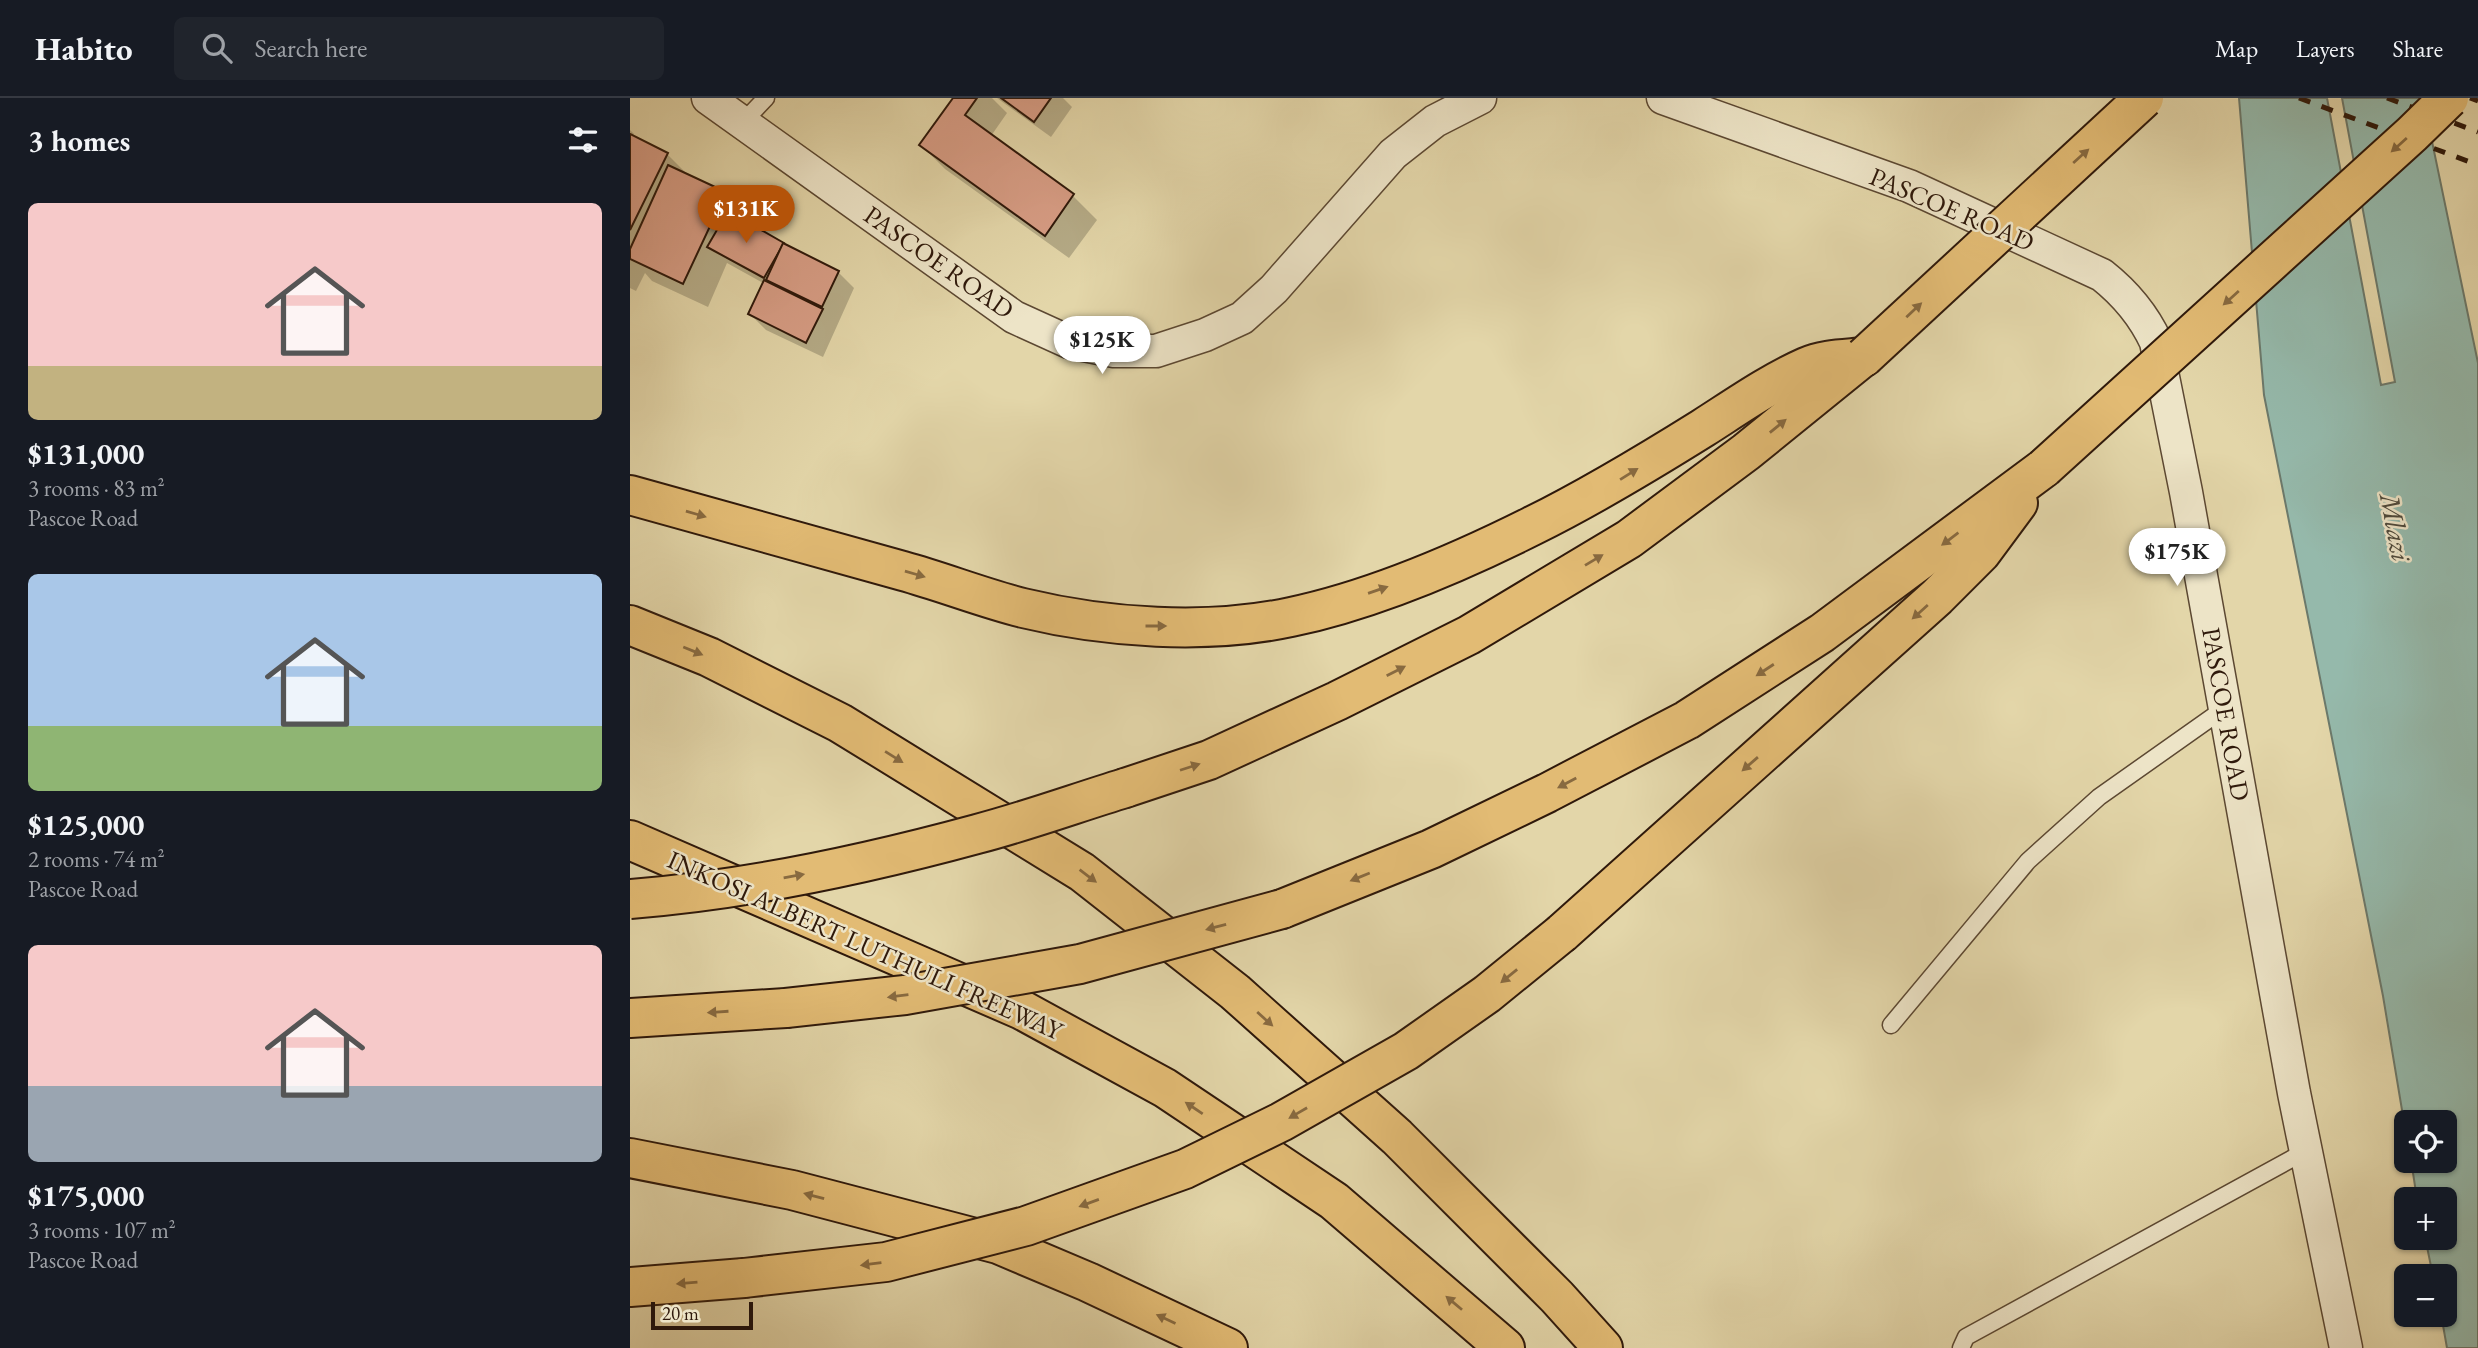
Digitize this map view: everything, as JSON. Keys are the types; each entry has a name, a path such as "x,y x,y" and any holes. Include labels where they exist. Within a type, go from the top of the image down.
{"highway":[{"path":"630,899 698,894 828,870 978,834 1125,788 1209,760 1337,701 1469,635 1629,539 1746,452 1864,357 2144,98"},
{"path":"630,1018 786,1008 905,995 1080,964 1282,909 1431,849 1547,793 1687,720 1822,633 2043,468 2449,98"},
{"path":"630,495 948,584 1021,608 1128,626 1222,626 1290,617 1334,606 1467,556 1531,527 1611,485 1808,366 1831,360 1864,357"},
{"path":"630,1287 744,1278 886,1262 1026,1226 1185,1170 1281,1122 1406,1051 1487,994 1562,933 1937,597 1981,553 2043,468"},
{"path":"630,625 709,657 840,723 1082,872 1235,992 1397,1137 1557,1297 1603,1348"},
{"name":"INKOSI ALBERT LUTHULI FREEWAY","path":"630,840 1022,1010 1165,1088 1334,1201 1505,1348"},
{"path":"630,1158 792,1190 998,1244 1088,1282 1228,1348"}],"street":[{"name":"PASCOE ROAD","path":"708,98 1014,317 1069,342 1114,351 1156,351 1205,335 1242,318 1274,289 1393,154 1435,121 1480,98"},
{"name":"PASCOE ROAD","path":"1663,98 1909,186 2102,275 2124,292 2148,325 2156,342 2186,492 2306,1151 2346,1348"}],"lane":[{"path":"743,122 766,98"},
{"path":"1891,1025 2028,861 2099,796 2225,708"},
{"path":"1961,1348 1966,1337 2306,1151"}],"water":[{"name":"Mlazi","path":"2239,98 2327,98 2381,385 2395,382 2342,98 2423,98 2478,363 2478,1348 2447,1348 2443,1327 2457,1327 2457,1264 2431,1264 2428,1250 2457,1250 2457,1187 2415,1187 2413,1173 2457,1173 2457,1110 2402,1110 2383,996 2264,395"}],"building":[{"path":"953,98 977,98 965,115 1074,194 1045,236 919,145"},
{"path":"1001,98 1051,98 1034,122"},
{"path":"630,134 668,153 630,230"},
{"path":"668,165 726,192 683,284 630,259 630,249"},
{"path":"728,211 784,243 764,278 707,247"},
{"path":"783,243 839,271 822,307 766,280"},
{"path":"764,280 823,309 806,343 748,314"}],"railway":[{"path":"2299,98 2478,165"},
{"path":"2387,98 2478,132"},
{"path":"2470,98 2478,101"}]}
